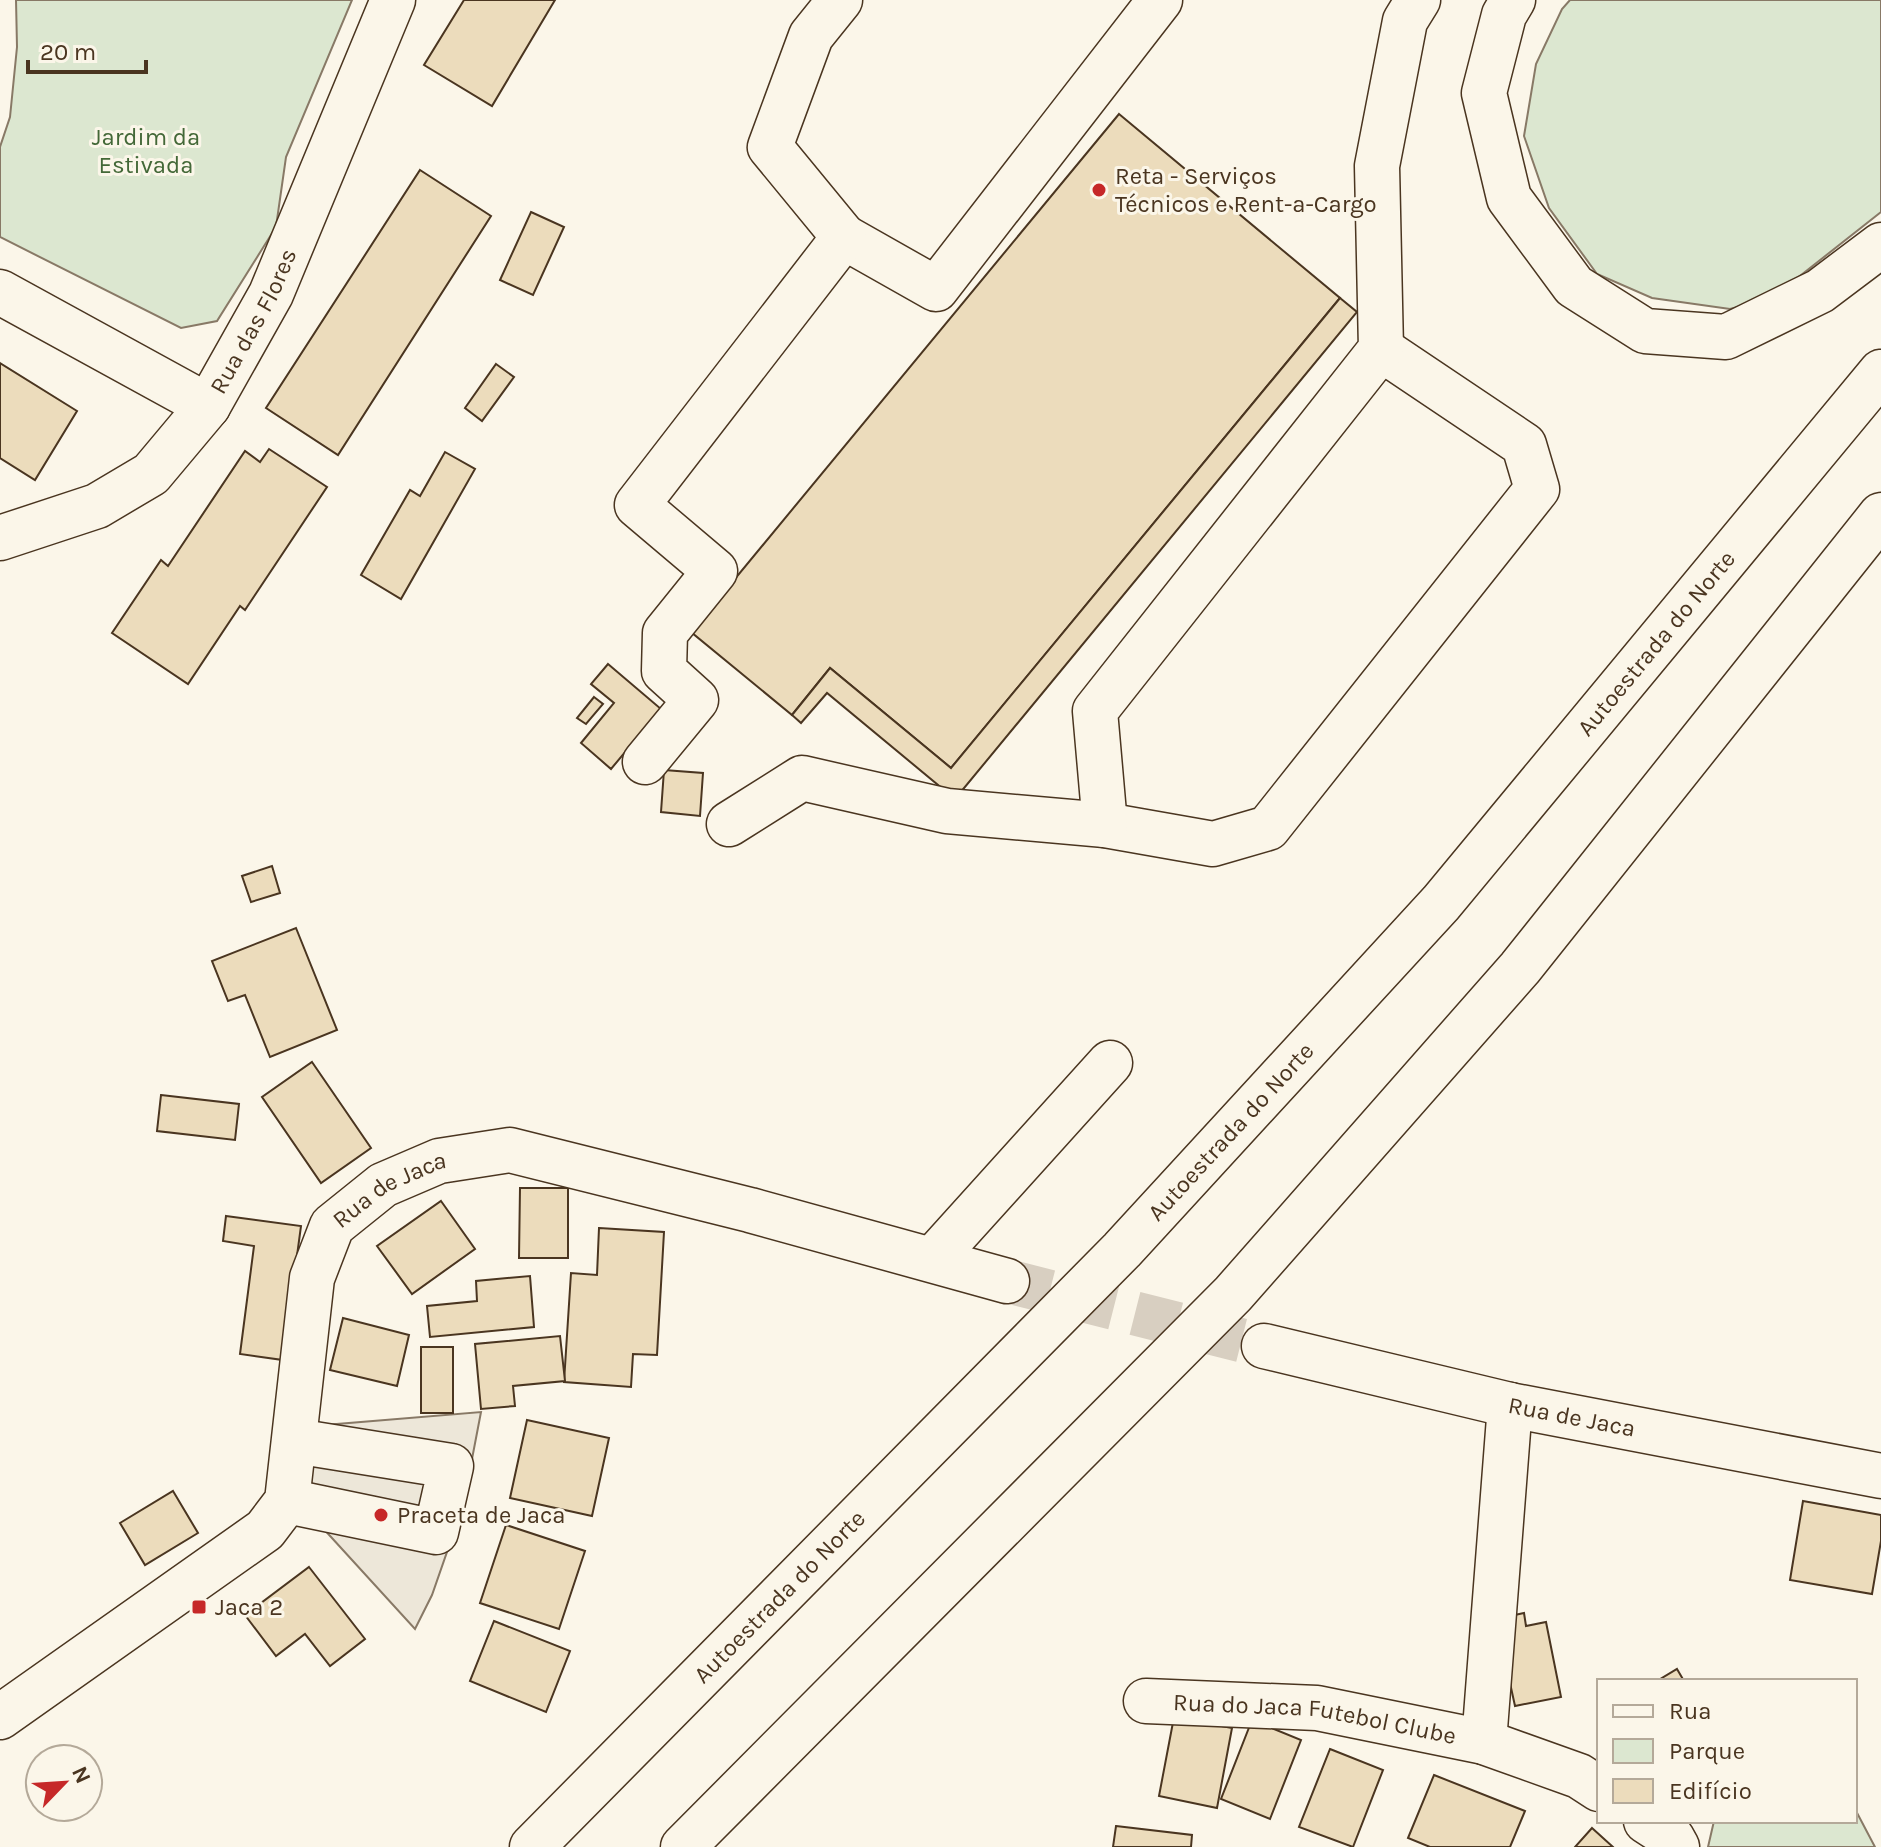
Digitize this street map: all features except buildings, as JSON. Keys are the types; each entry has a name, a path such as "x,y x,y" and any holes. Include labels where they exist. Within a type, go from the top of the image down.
{"main road":[{"name":"Rua das Flores","path":"0,538 97,506 151,474 208,406 271,294 393,0"},
{"path":"840,0 811,36 770,147 844,237 936,289 1160,0"},
{"path":"1105,825 1095,711 1381,349 1377,166 1405,21 1418,0"},
{"path":"1513,0 1504,15 1484,93 1509,198 1574,286 1645,331 1726,337 1820,291 1881,245"},
{"path":"645,762 696,700 664,671 665,633 715,571 637,505 844,237"},
{"path":"0,292 208,406"},
{"path":"729,824 802,778 947,811 1105,825 1213,844 1268,828 1537,489 1524,445 1381,349"},
{"name":"Autoestrada do Norte","path":"532,1847 1122,1250 1420,926 1674,626 1814,450 1881,372"},
{"path":"683,1847 1233,1294 1520,968 1881,515"},
{"path":"933,1259 1110,1063"},
{"name":"Rua de Jaca","path":"287,1501 312,1278 332,1226 383,1185 439,1161 510,1150 933,1259 1007,1281"},
{"name":"Rua de Jaca","path":"1264,1346 1510,1405 1881,1476"},
{"name":"Rua do Jaca Futebol Clube","path":"1484,1742 1510,1405"},
{"path":"0,1717 265,1530 287,1501 436,1532 451,1466 295,1441"},
{"name":"Rua do Jaca Futebol Clube","path":"1146,1701 1317,1708 1484,1742 1579,1776 1597,1788"},
{"path":"1649,1823 1672,1838 1677,1847"}],"green space":[{"name":"Jardim da Estivada","path":"16,0 352,0 286,157 276,227 217,321 181,328 0,237 0,147 10,117 17,47"},
{"path":"1570,0 1881,0 1881,212 1772,298 1730,309 1652,298 1597,274 1549,208 1524,136 1536,64 1562,9"},
{"path":"1857,1813 1875,1847 1708,1847 1714,1823 1857,1823"}],"shaded area":[{"name":"Praceta de Jaca","path":"481,1412 463,1506 432,1595 415,1629 321,1526 301,1523 313,1426"}],"tunnel":[{"path":"1007,1281 1264,1346"}],"place":[{"name":"Reta - Serviços Técnicos e Rent-a-Cargo","path":"1099,190"},
{"name":"Praceta de Jaca","path":"381,1515"},
{"name":"Jaca 2","path":"199,1607"}]}
